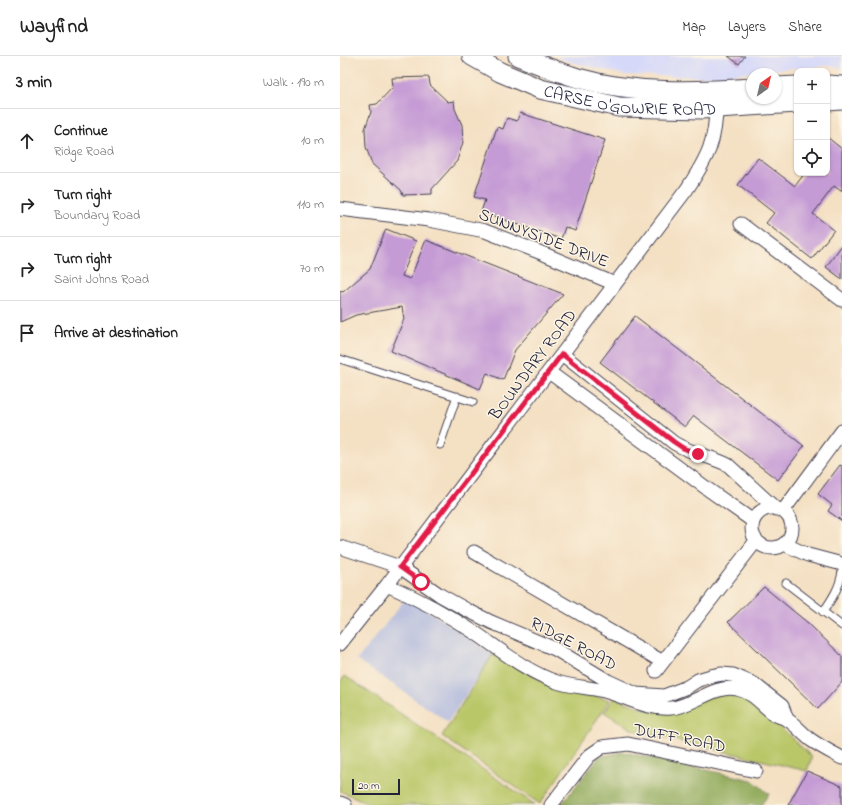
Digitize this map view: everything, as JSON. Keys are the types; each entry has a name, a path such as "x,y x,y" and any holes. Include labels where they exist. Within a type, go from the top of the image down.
{"main road":[{"name":"CARSE O'GOWRIE ROAD","path":"472,56 500,72 540,89 618,107 716,100 794,103"},
{"name":"CARSE O'GOWRIE ROAD","path":"518,56 579,78 627,88 662,90 716,100 746,90"},
{"path":"830,85 842,86"},
{"path":"782,87 794,86"},
{"path":"830,101 842,100"}],"street":[{"name":"BOUNDARY ROAD","path":"340,644 387,585 687,190 699,172 712,143 716,124 716,100"},
{"name":"SUNNYSIDE DRIVE","path":"340,209 429,220 485,231 615,284"},
{"path":"741,224 842,300"},
{"path":"562,354 674,442 683,448 728,465 779,510 789,519 792,528 790,538 777,548 762,546 756,540 752,531 753,521 763,510 769,508 779,510"},
{"path":"549,372 753,521"},
{"path":"779,510 842,431"},
{"path":"474,552 660,667 756,540"},
{"path":"784,544 808,555 842,564"},
{"name":"RIDGE ROAD","path":"340,547 400,567 427,587 466,610 555,649 608,681 636,694 664,696 687,687 698,680 711,676 722,674 733,675 754,684 782,706 787,719"},
{"path":"387,585 431,605 504,653 540,675 555,681 570,686 604,691 634,702 654,707 672,708 690,703 717,691 736,689 749,693 775,715 787,719 810,739 842,758"},
{"name":"DUFF ROAD","path":"551,805 589,756 602,747 628,744 756,770"},
{"path":"340,803 345,805"}],"lane":[{"path":"340,359 473,402"},
{"path":"440,445 456,396"},
{"path":"823,612 836,592 841,579 842,571"},
{"path":"786,583 842,626"}],"shaded area":[{"path":"556,56 842,56 842,68 827,66 782,69 746,68 746,73 706,77 624,75 563,60"},
{"path":"407,597 493,654 448,722 357,660"}],"green space":[{"path":"493,654 551,684 610,700 540,804 442,736"},
{"path":"345,676 534,804 373,805 340,791 340,682"},
{"path":"729,692 747,696 812,757 807,771 633,730 604,712 614,698 651,711"},
{"path":"624,752 752,780 769,794 761,805 561,805 599,757"}],"building":[{"path":"728,56 745,56 739,64"},
{"path":"429,77 430,85 448,102 454,101 455,109 462,125 463,142 457,161 432,189 432,194 403,195 401,190 372,164 366,147 365,129 371,112 370,105 377,104 393,87 392,78"},
{"path":"520,113 605,140 575,231 565,227 561,239 481,212 485,200 474,197 497,127 503,129 507,118 517,121"},
{"path":"830,139 842,149 842,189 841,191 834,186 813,214 834,230 812,259 766,223 774,213 738,185 758,158 795,186 803,176 830,176"},
{"path":"386,229 416,241 402,276 410,279 426,240 563,294 515,350 503,380 487,373 480,389 391,351 404,319 402,307 356,315 340,322 340,291 343,292 370,269"},
{"path":"842,245 842,279 826,267"},
{"path":"635,316 804,446 778,480 694,416 685,427 600,362"},
{"path":"840,465 842,466 842,521 828,511 832,505 818,494"},
{"path":"764,587 808,623 842,656 842,682 818,709 728,622"},
{"path":"807,771 842,786 842,805 788,805"}],"route":[{"path":"421,582 400,567 562,354 658,431 683,448 698,454"}]}
